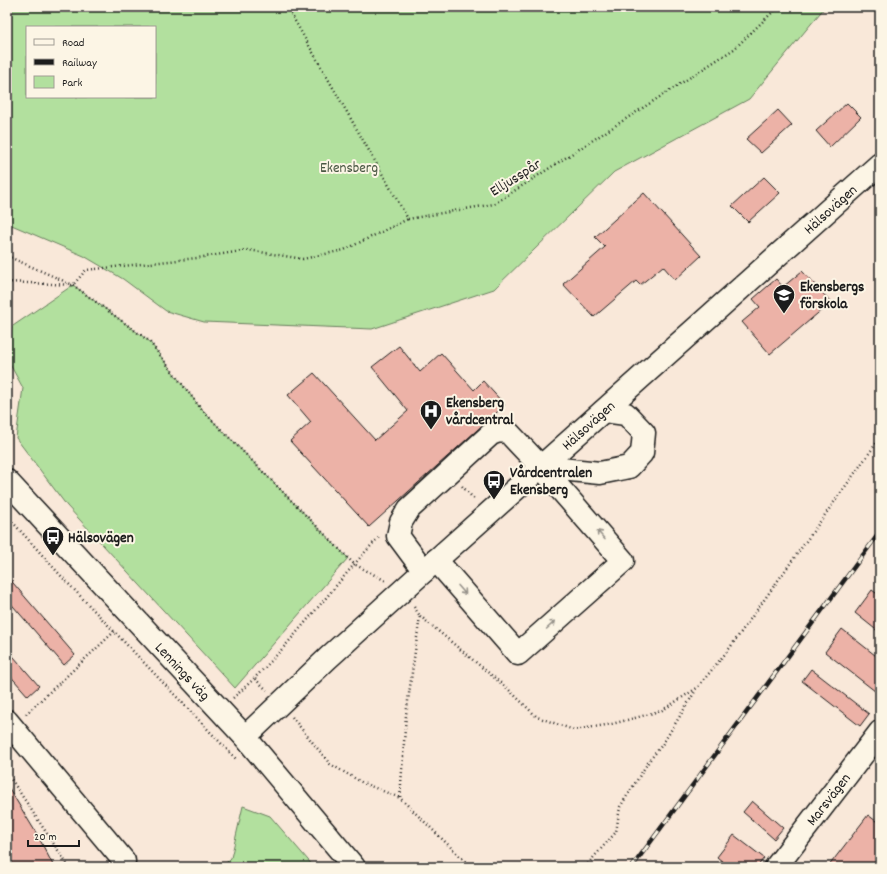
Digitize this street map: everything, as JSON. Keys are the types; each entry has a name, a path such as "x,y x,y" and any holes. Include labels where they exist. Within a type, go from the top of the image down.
{"street":[{"name":"Hälsovägen","path":"245,737 328,658 403,590 880,164"},
{"path":"542,467 600,473 629,467 642,453 644,433 626,414 604,411"},
{"path":"499,431 508,432 542,467 623,561 518,654 398,536 401,522 409,509 449,472 491,434 499,431"},
{"name":"Lennings väg","path":"7,481 245,737 354,867"},
{"path":"9,724 124,861"},
{"name":"Marsvägen","path":"776,867 876,744"}],"path":[{"path":"287,7 408,219"},
{"name":"Elljusspår","path":"73,285 86,270 196,258 248,250 303,259 344,250 408,219 494,204 734,49 778,7"},
{"path":"7,256 73,285 149,341 202,410 354,564 403,590 420,616 508,689 538,717 574,730 612,724 661,711 697,688"},
{"path":"7,282 73,285"},
{"path":"585,867 616,832 620,807 649,761 662,745 697,688 729,649 880,438"},
{"path":"449,472 479,505"},
{"path":"7,516 240,764"},
{"path":"204,726 219,710 255,679 380,536"},
{"path":"400,798 406,715 420,616"},
{"path":"9,724 115,631"},
{"path":"255,679 281,704 330,764 363,782 400,798 471,867"},
{"path":"7,773 69,867"}],"green space":[{"name":"Ekensberg","path":"7,7 825,7 749,99 614,172 494,289 372,329 204,322 166,311 123,279 84,256 7,223"},
{"path":"73,285 149,341 202,410 348,558 235,688 67,506 16,438 23,388 7,359 7,330"},
{"path":"243,806 270,816 314,867 222,867 231,858"}],"building":[{"path":"847,103 861,117 830,147 816,131"},
{"path":"778,110 792,125 761,153 746,139"},
{"path":"764,177 780,193 748,222 732,206"},
{"path":"644,193 701,256 675,280 663,266 640,285 636,281 594,317 563,284 605,247 595,237"},
{"name":"Ekensbergs förskola","path":"802,271 831,302 770,354 742,322 760,307 753,299 776,279 783,287"},
{"name":"Ekensberg vårdcentral","path":"399,346 420,372 441,353 474,390 483,381 505,405 369,527 290,441 311,422 288,395 314,373 375,440 408,411 372,367"},
{"path":"7,576 75,655 64,665 7,599"},
{"path":"872,590 880,596 880,633 855,613"},
{"path":"842,629 880,659 880,695 825,652"},
{"path":"7,649 39,686 28,696 7,672"},
{"path":"811,669 869,714 860,726 802,681"},
{"path":"7,785 38,836 54,867 13,867 7,857"},
{"path":"752,801 783,828 774,839 743,812"},
{"path":"868,815 880,824 880,864 878,863 874,867 828,867"},
{"path":"734,835 764,858 757,867 729,867 717,857"}],"railway":[{"path":"632,867 880,532"}],"place":[{"name":"Ekensbergs förskola","path":"784,314"},
{"name":"Ekensberg vårdcentral","path":"431,430"},
{"name":"Vårdcentralen Ekensberg","path":"494,500"},
{"name":"Hälsovägen","path":"53,556"}]}
